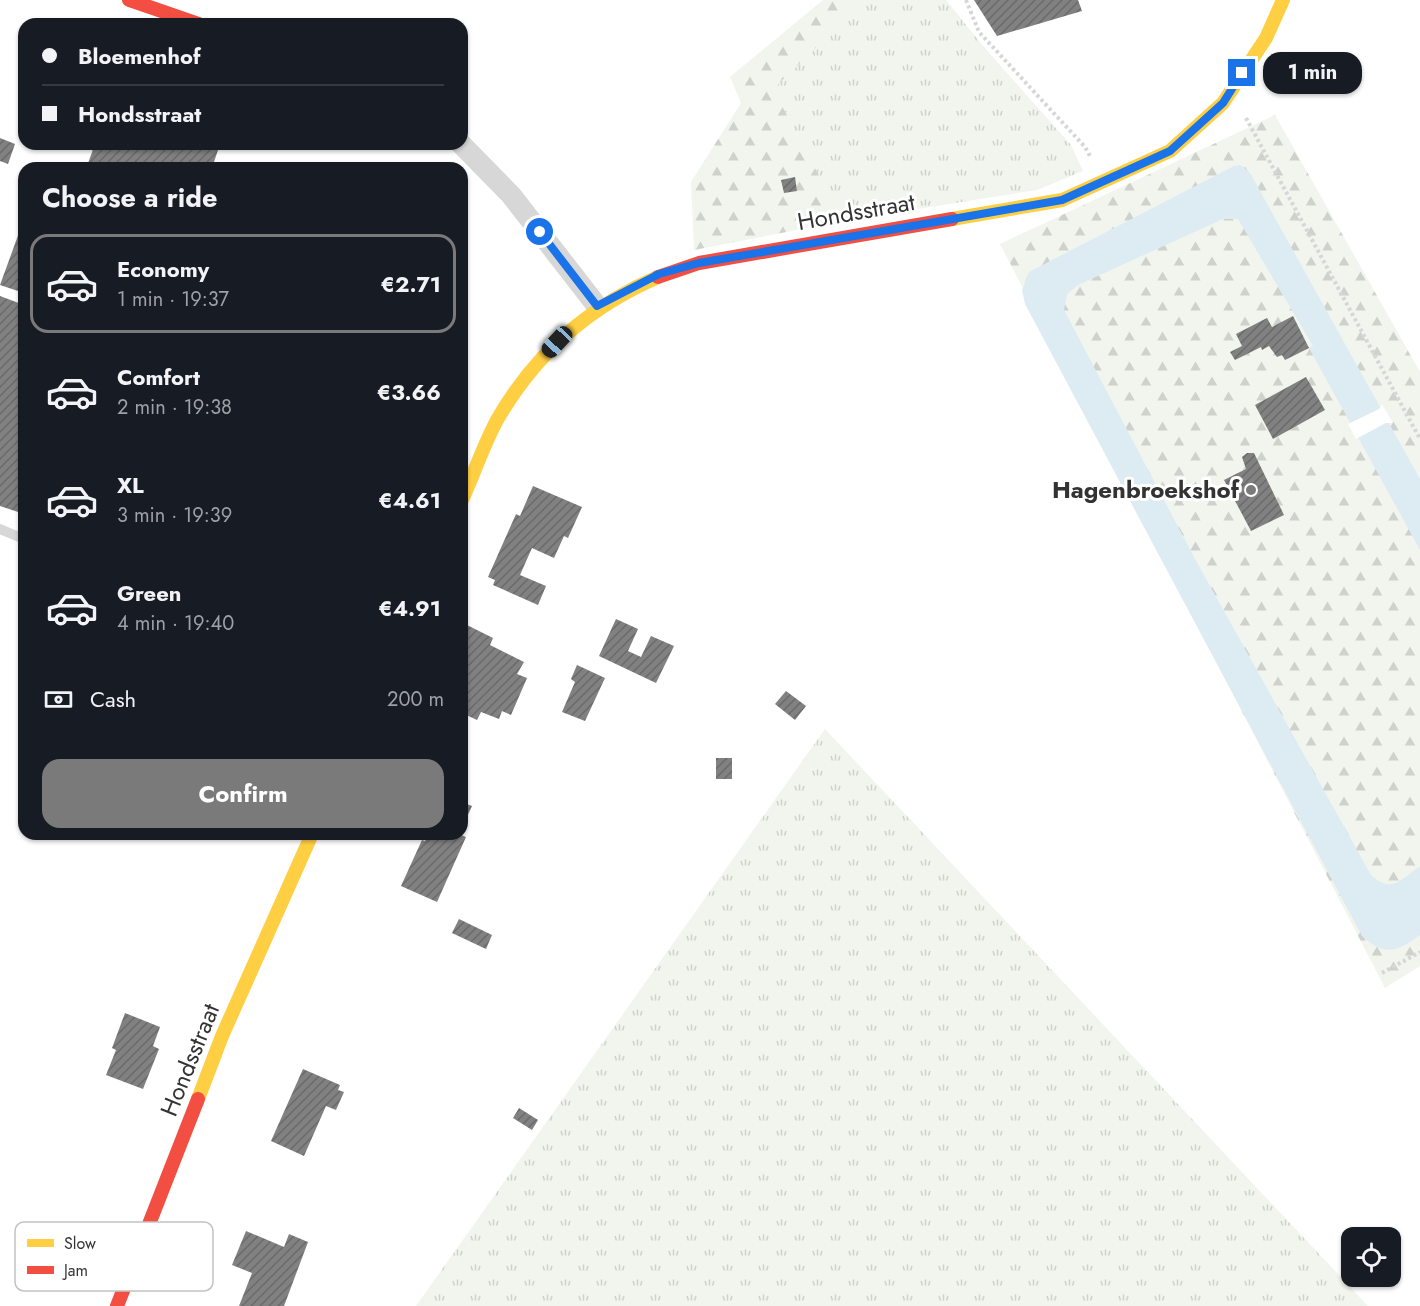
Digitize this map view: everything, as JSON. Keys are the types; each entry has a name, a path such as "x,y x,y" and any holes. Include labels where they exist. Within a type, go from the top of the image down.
{"street":[{"path":"129,0 182,18"},
{"name":"Hondsstraat","path":"468,487 497,422 518,388 568,331 597,306 659,274 699,263 1062,200 1170,151 1223,103 1266,38 1283,0"},
{"path":"467,150 511,195 597,306"},
{"name":"Hondsstraat","path":"150,1222 222,1036 309,840"},
{"name":"Hondsstraat","path":"117,1306 123,1291"}],"lane":[{"path":"0,529 18,536"}],"path":[{"path":"966,0 979,32 1085,147 1103,181"},
{"path":"1231,91 1420,439"},
{"path":"1382,973 1420,952"}],"green space":[{"path":"823,0 866,0 773,89 843,221 694,250 691,182 741,103 730,77"},
{"path":"866,0 946,0 983,46 1071,145 1083,171 1037,190 843,221 773,89"},
{"path":"1275,115 1420,372 1420,966 1385,988 1000,244"},
{"path":"825,729 1341,1277 1341,1287 1350,1287 1368,1306 416,1306"}],"shaded area":[{"path":"1241,165 1250,173 1420,479 1420,550 1309,348 1313,346 1238,219 1223,219 1078,285 1067,294 1064,310 1195,559 1371,875 1385,884 1396,883 1420,866 1420,935 1391,950 1378,947 1362,936 1025,304 1022,290 1029,272 1234,166"}],"pier":[{"path":"1382,404 1393,423 1386,423 1356,439 1348,424 1379,409"}],"building":[{"path":"974,0 1078,0 1082,11 997,36"},
{"path":"0,138 15,144 8,164 0,161"},
{"path":"93,150 218,150 214,162 88,162"},
{"path":"795,177 797,191 784,193 781,180"},
{"path":"18,236 18,291 0,285"},
{"path":"0,296 18,303 18,512 0,506"},
{"path":"1293,316 1309,348 1285,360 1282,355 1277,357 1269,346 1262,350 1261,347 1235,360 1230,352 1242,346 1236,334 1267,318 1272,327"},
{"path":"1306,377 1325,410 1273,439 1255,405"},
{"name":"Hagenbroekshof","path":"1247,453 1254,453 1284,515 1251,531 1224,480 1246,469 1242,457"},
{"path":"533,486 582,507 568,538 564,536 554,558 532,548 520,575 546,586 538,605 493,585 495,580 488,577 516,514 520,516"},
{"path":"616,619 638,629 628,651 641,657 651,636 674,646 656,683 599,656"},
{"path":"468,626 493,638 490,645 524,662 517,674 527,678 511,715 502,711 499,719 481,712 477,720 468,716"},
{"path":"577,665 605,678 585,721 562,712 575,682 571,679"},
{"path":"786,691 806,706 795,720 775,704"},
{"path":"716,758 732,758 732,779 716,779"},
{"path":"422,840 465,840 437,902 401,886"},
{"path":"459,919 492,935 486,949 452,933"},
{"path":"125,1013 160,1027 153,1046 159,1049 143,1089 106,1075 116,1050 112,1048"},
{"path":"303,1069 340,1085 338,1090 344,1092 336,1110 326,1106 304,1156 271,1141"},
{"path":"519,1108 538,1120 532,1130 513,1118"},
{"path":"246,1231 284,1247 289,1234 308,1242 284,1306 239,1306 252,1273 232,1265"}],"traffic: slow":[{"path":"952,219 1062,200 1170,151 1223,103 1266,38 1283,0"},
{"path":"468,486 497,420 528,374 546,354 586,318 633,289 658,277"},
{"path":"198,1099 222,1036 309,840"}],"traffic: jam":[{"path":"129,0 182,18"},
{"path":"658,277 699,263 952,219"},
{"path":"150,1222 198,1099"},
{"path":"117,1306 123,1291"}],"place":[{"name":"Hagenbroekshof","path":"1251,490"}],"route":[{"path":"540,232 597,306 659,274 699,263 1062,200 1170,151 1223,103 1242,73"}]}
